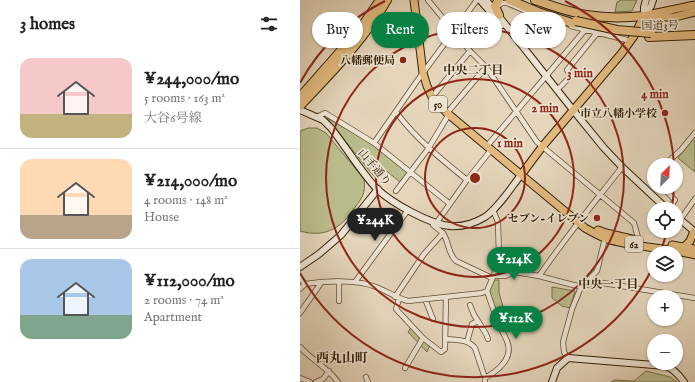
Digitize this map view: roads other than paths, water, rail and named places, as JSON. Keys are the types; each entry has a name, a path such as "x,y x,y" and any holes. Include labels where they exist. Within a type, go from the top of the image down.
{"highway":[{"path":"300,97 360,29 380,0"},
{"path":"301,110 368,29 387,0"},
{"path":"498,12 496,4 499,0"},
{"name":"国道3号","path":"510,0 538,12 616,34 695,34"},
{"name":"国道3号","path":"521,0 576,22"},
{"path":"536,0 586,15 620,18 644,16"},
{"name":"国道3号","path":"650,35 695,30"}],"main road":[{"name":"50","path":"414,0 423,73 426,86 432,97 448,114 521,175"},
{"path":"521,175 572,110 631,41 644,16 695,5"},
{"path":"644,16 674,17 695,12"},
{"name":"62","path":"521,175 584,228 605,238 620,242 679,250 695,254"},
{"name":"62","path":"578,222 587,224 606,233 639,241 685,246 695,249"},
{"path":"685,246 690,241 695,231"}],"street":[{"path":"428,0 438,12"},
{"path":"468,12 478,0 510,34"},
{"path":"486,0 498,12"},
{"path":"644,16 646,0"},
{"path":"644,16 653,0"},
{"path":"498,12 500,4 507,3 540,18 631,41"},
{"path":"502,18 510,30"},
{"path":"585,30 517,111 489,148 438,222 433,225 443,233 447,240 452,257 456,261 493,277 505,276 515,272 539,276 581,287 597,282 695,298"},
{"path":"557,90 571,76 568,70 597,33"},
{"path":"374,143 441,48"},
{"path":"468,48 486,67 542,147 634,223 639,241"},
{"path":"523,48 572,110 622,167 660,202"},
{"path":"432,97 470,51"},
{"path":"396,191 428,149 448,114 486,67"},
{"name":"山手通り","path":"301,110 323,120 331,128 378,189 408,210 449,226 469,224 486,216 493,210 521,175"},
{"path":"396,112 407,128 428,149 467,180"},
{"path":"317,117 325,113 374,143 450,204"},
{"path":"672,158 695,133"},
{"path":"539,276 578,222 622,167"},
{"path":"300,267 321,253 341,236 378,189"},
{"path":"669,194 675,200 673,202"},
{"path":"683,212 695,199"},
{"path":"355,282 408,210"},
{"path":"446,339 472,344 475,348 486,380 498,370 508,358 508,342 493,309 487,291 499,256 498,222 493,210"},
{"path":"683,222 695,231"},
{"path":"443,233 424,254 397,298 396,309 424,338 441,352 445,350 446,297"},
{"path":"568,358 564,352 563,342 572,309 581,287 597,270 605,238"},
{"path":"300,278 305,284"},
{"path":"300,289 305,284 321,282 355,282 376,286 397,298 408,301 482,293 487,291"},
{"path":"300,312 321,282"},
{"path":"339,282 339,302"},
{"path":"425,299 433,319"},
{"path":"470,305 488,339"},
{"path":"467,342 472,324 478,321"},
{"path":"405,368 424,338"},
{"path":"300,347 306,354 329,371 338,382"},
{"path":"552,382 558,368 568,358 666,366 676,372 684,382"},
{"path":"316,382 323,379 329,371"},
{"path":"300,378 310,382"}],"place":[{"name":"八幡郵便局","path":"403,60"},
{"name":"市立八幡小学校","path":"665,113"},
{"name":"セブン-イレブン","path":"597,218"}],"district":[{"name":"中央二丁目","path":"473,70"},
{"name":"中央一丁目","path":"608,284"},
{"name":"西丸山町","path":"342,357"}]}
